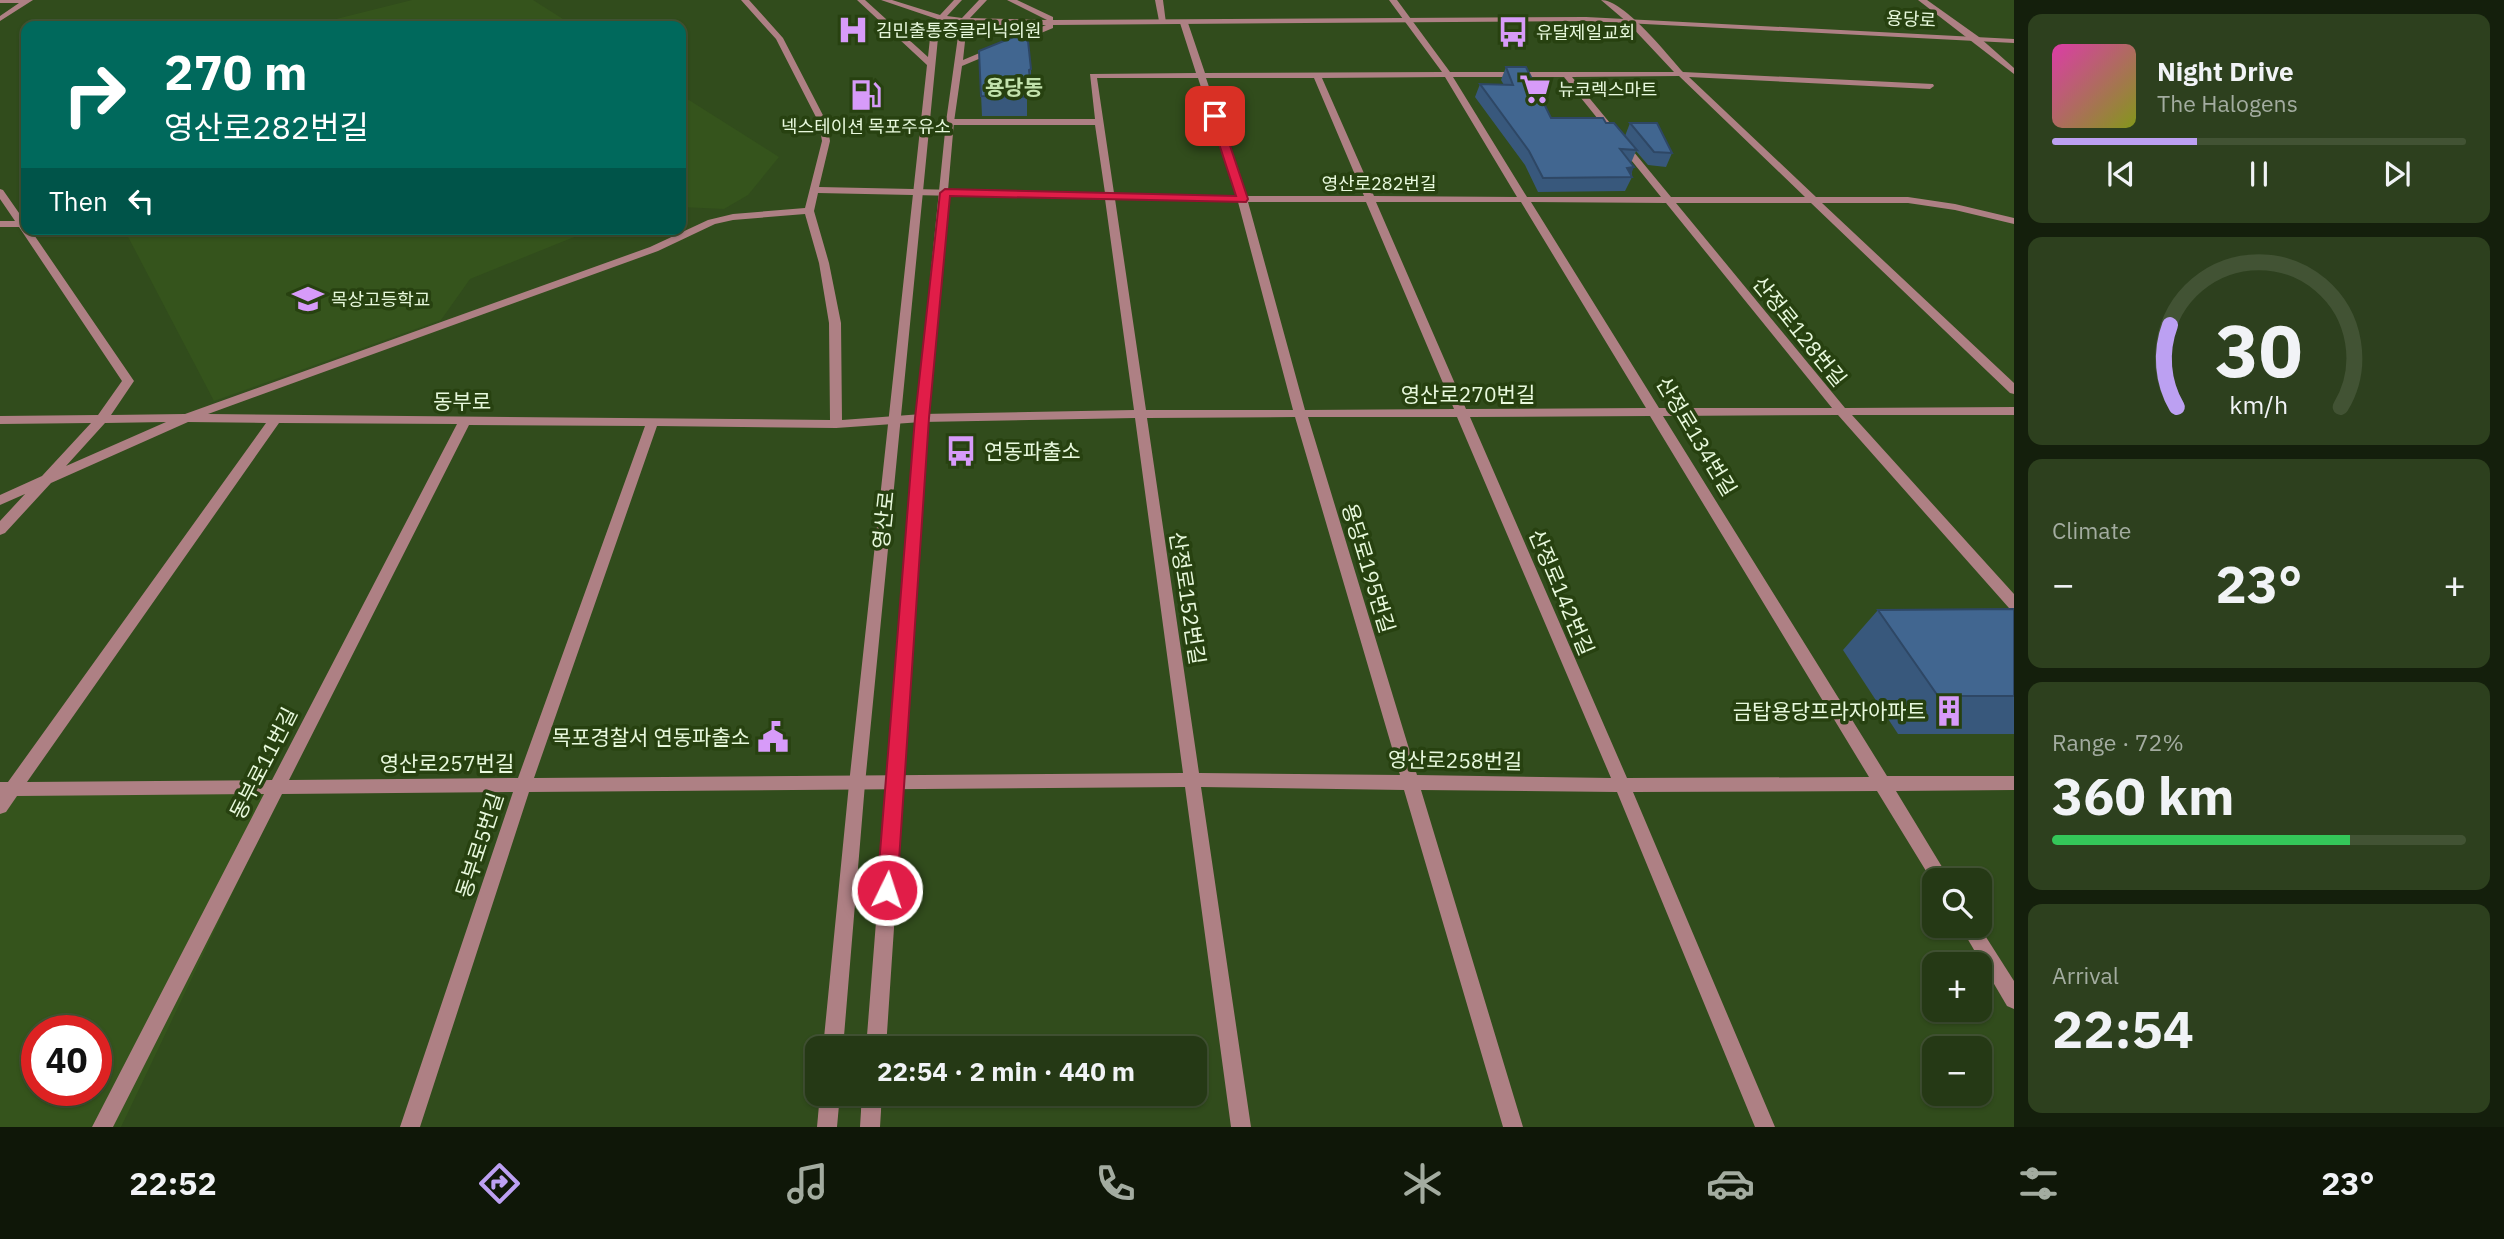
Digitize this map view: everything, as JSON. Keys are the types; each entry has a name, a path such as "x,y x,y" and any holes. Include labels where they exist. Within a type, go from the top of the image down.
{"street":[{"path":"745,0 779,38 823,123 825,141 809,211 824,263 835,323 835,424"},
{"path":"861,0 931,64"},
{"name":"용당로","path":"885,0 941,18 994,23 1630,20 2014,41"},
{"name":"영산로","path":"835,1036 857,784 934,38 941,18 958,0"},
{"path":"964,20 983,0"},
{"path":"1011,0 1035,14 1060,22"},
{"path":"1159,0 1163,21"},
{"name":"산정로134번길","path":"1393,0 1448,75 1934,868"},
{"path":"1605,0 1630,20 1681,74 2014,390"},
{"path":"1922,0 1976,39 2014,72"},
{"path":"0,1 28,1"},
{"path":"0,19 28,1"},
{"name":"영산로","path":"877,1036 922,418 950,122 964,20"},
{"path":"958,65 1060,22"},
{"name":"용당로195번길","path":"1184,23 1242,199 1300,412 1513,1127"},
{"name":"산정로128번길","path":"1565,74 1842,412 2014,604"},
{"path":"1202,76 1681,74 1930,86"},
{"name":"산정로152번길","path":"1202,76 1093,76 1139,414 1195,780 1241,1127"},
{"name":"산정로142번길","path":"1317,76 1622,785 1765,1127"},
{"path":"950,122 1099,122"},
{"name":"영산로282번길","path":"814,190 1242,199 1917,200 2014,221"},
{"path":"0,192 21,227"},
{"path":"686,234 712,222 763,213 809,211"},
{"path":"0,224 19,224"},
{"path":"0,530 102,419 128,381 27,235"},
{"path":"0,500 42,484 186,418 654,249 684,235"},
{"name":"영산로270번길","path":"922,418 1300,412 2014,411"},
{"name":"동부로","path":"0,420 186,418 835,424 922,418"},
{"path":"0,807 7,789 275,419"},
{"name":"동부로11번길","path":"102,1127 465,420"},
{"name":"동부로5번길","path":"410,1127 523,786 653,421"},
{"name":"영산로258번길","path":"895,784 1195,780 1622,785 2014,783"},
{"name":"영산로257번길","path":"7,789 895,784"},
{"path":"1976,938 2014,999"},
{"path":"827,1127 829,1106"},
{"path":"870,1127 871,1106"}],"shaded area":[{"path":"412,0 533,0 566,21 328,21"},
{"path":"686,98 779,157 748,195 724,209 686,207"},
{"name":"목상고등학교","path":"127,235 579,235 470,279 441,320 214,401"},
{"path":"283,787 121,1127 0,1127 0,790"}],"building":[{"path":"1016,36 1028,41 1031,69 1030,80 1026,80 1027,97 981,96 979,51"},
{"path":"1506,67 1526,67 1551,118 1603,118 1606,123 1614,123 1637,150 1620,149 1634,167 1627,168 1632,177 1543,178 1529,151 1480,84 1513,85"},
{"path":"1630,123 1657,123 1672,153 1654,152"},
{"path":"2014,609 2014,696 1938,696 1878,610"}],"place":[{"name":"김민출통증클리닉의원","path":"853,30"},
{"name":"유달제일교회","path":"1513,32"},
{"name":"뉴코렉스마트","path":"1535,89"},
{"name":"넥스테이션 목포주유소","path":"866,95"},
{"name":"목상고등학교","path":"308,299"},
{"name":"연동파출소","path":"961,451"},
{"name":"금탑용당프라자아파트","path":"1949,711"},
{"name":"목포경찰서 연동파출소","path":"773,737"}],"district":[{"name":"용당동","path":"1014,87"}],"route":[{"path":"887,890 922,418 945,193 1242,199 1215,116"}]}
